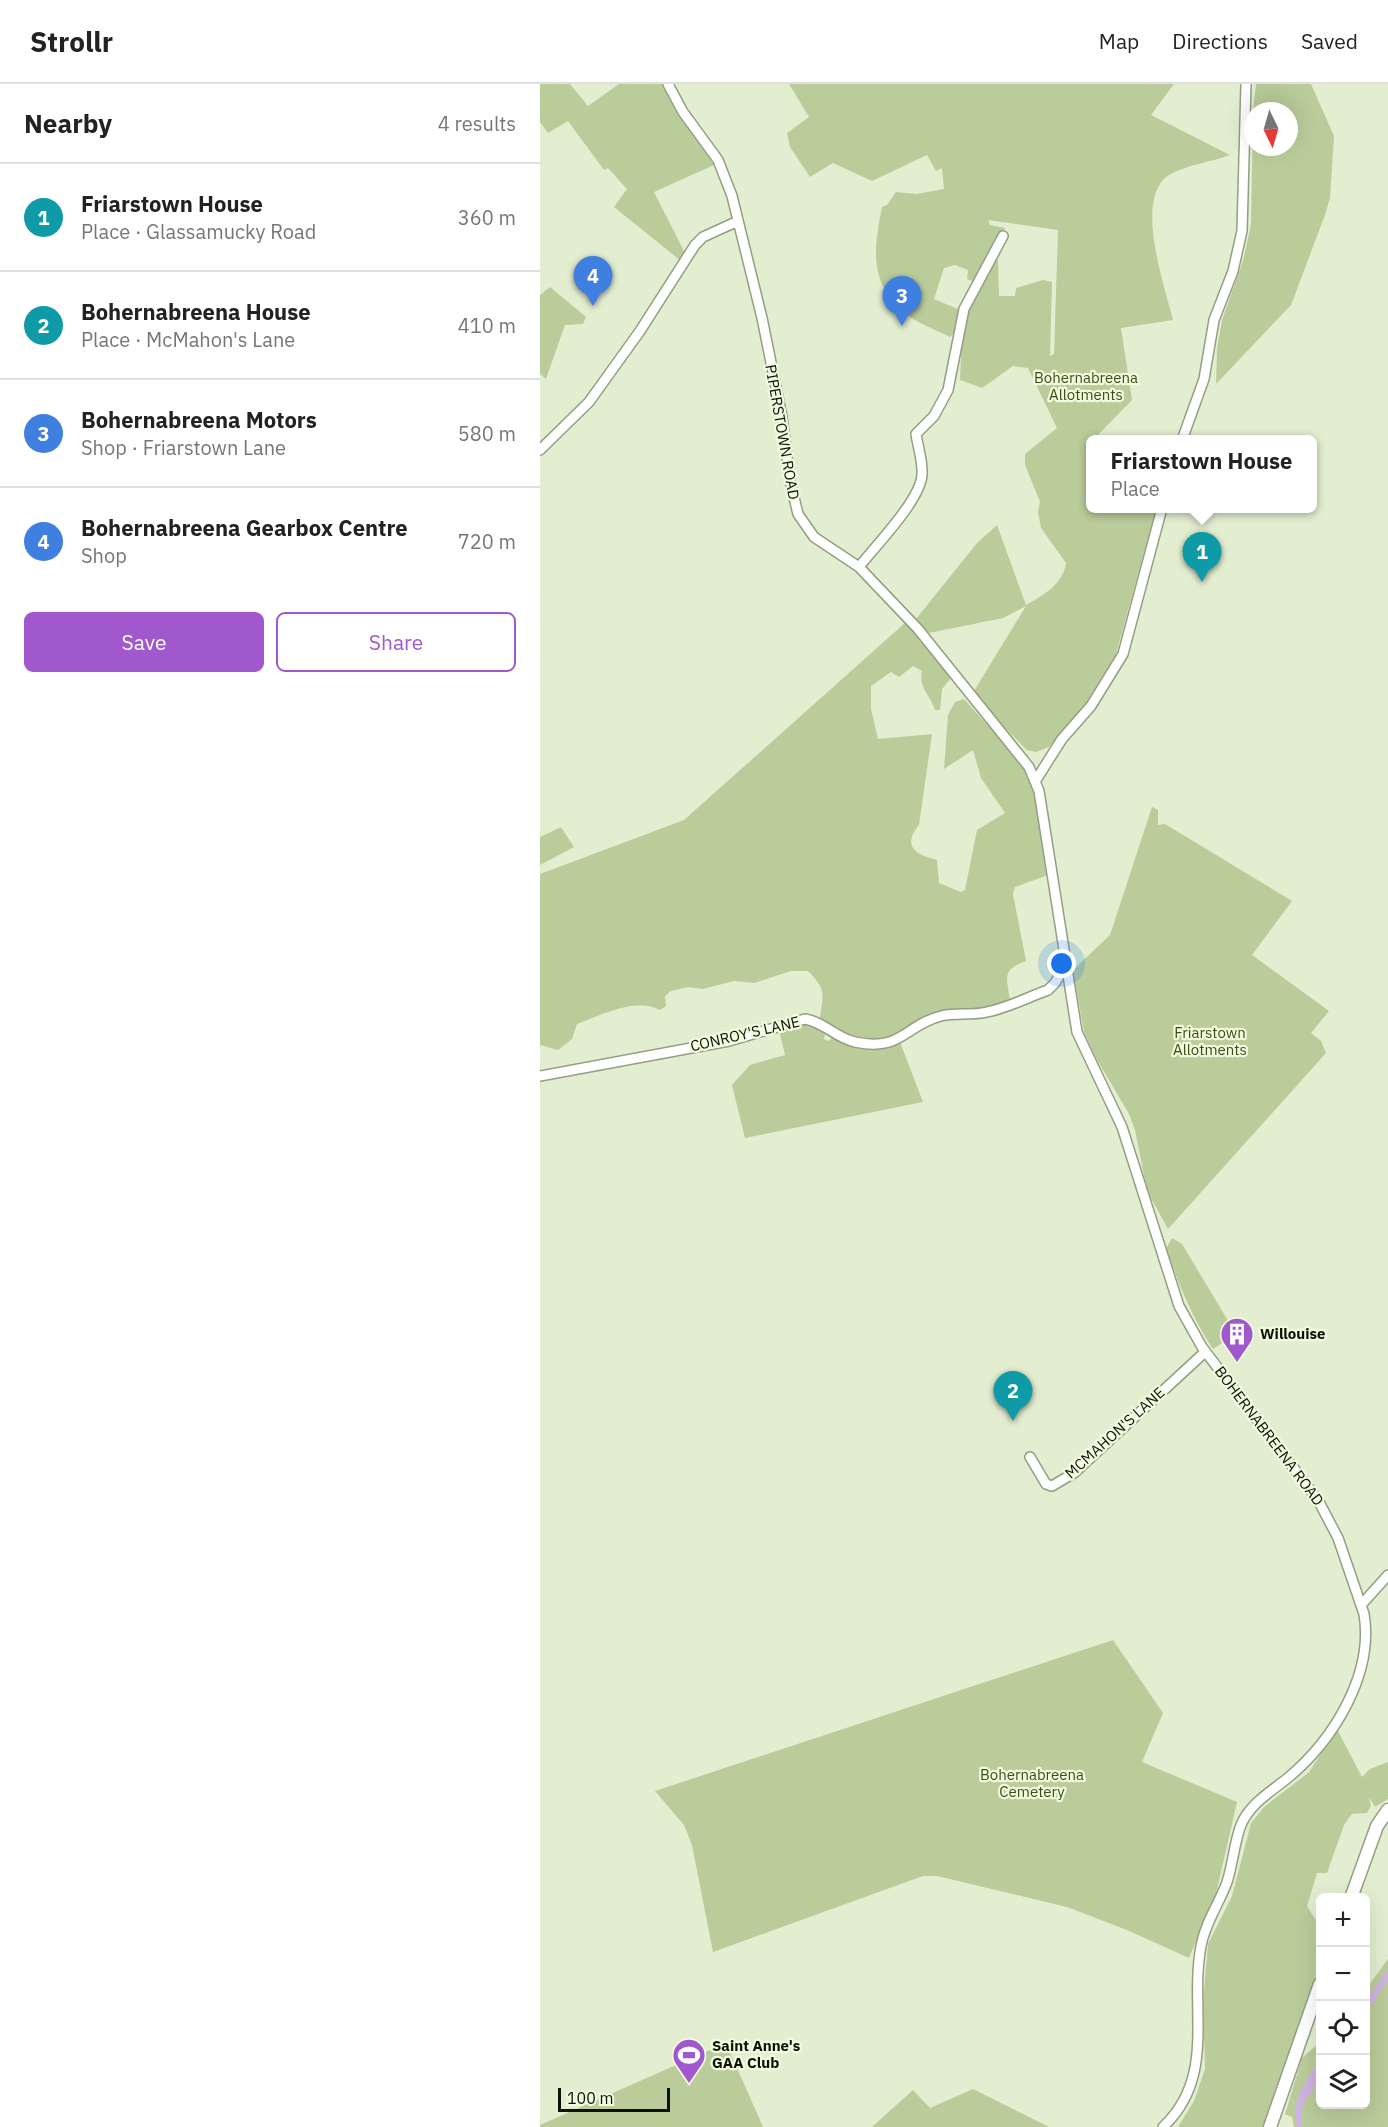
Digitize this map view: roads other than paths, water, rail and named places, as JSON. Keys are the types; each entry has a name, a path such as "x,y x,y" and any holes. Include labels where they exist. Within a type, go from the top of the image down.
{"main road":[{"path":"1353,1893 1377,1826 1388,1810"},
{"path":"1270,2127 1316,1995"}],"street":[{"name":"PIPERSTOWN ROAD","path":"668,84 683,112 718,160 738,221 782,417 790,481 798,514 814,537 859,567 918,629 984,713 1022,756 1036,780"},
{"path":"1184,435 1204,379 1214,320 1233,271 1241,240 1245,209 1246,84"},
{"path":"540,450 589,402 639,332 695,245 703,237 738,221"},
{"path":"859,567 899,518 920,487 922,468 916,434 934,416 948,390 964,309 1003,236"},
{"path":"1036,780 1062,739 1091,706 1123,654 1161,513"},
{"name":"BOHERNABREENA ROAD","path":"1036,780 1055,882 1077,1032 1122,1127 1179,1306 1205,1352 1318,1500 1338,1538 1362,1604 1366,1626 1365,1652 1353,1691 1334,1723 1310,1756 1289,1777 1257,1802 1243,1821 1227,1880 1201,1944 1197,1999 1198,2056 1193,2083 1179,2108 1163,2127"},
{"name":"CONROY'S LANE","path":"540,1076 729,1041 805,1020 816,1021 836,1036 855,1042 887,1043 906,1036 939,1016 986,1013 1048,990 1055,984 1066,964"},
{"name":"MCMAHON'S LANE","path":"1030,1457 1046,1484 1052,1486 1060,1482 1089,1460 1205,1352"},
{"path":"1362,1604 1388,1575"}],"place":[{"name":"Bohernabreena Gearbox Centre","path":"593,306"},
{"name":"Bohernabreena Motors","path":"902,326"},
{"name":"Friarstown House","path":"1202,582"},
{"name":"Willouise","path":"1237,1363"},
{"name":"Bohernabreena House","path":"1013,1421"},
{"name":"Saint Anne's GAA Club","path":"689,2084"}],"park label":[{"name":"Bohernabreena Allotments","path":"1086,386"},
{"name":"Friarstown Allotments","path":"1210,1042"},
{"name":"Bohernabreena Cemetery","path":"1032,1784"}]}
